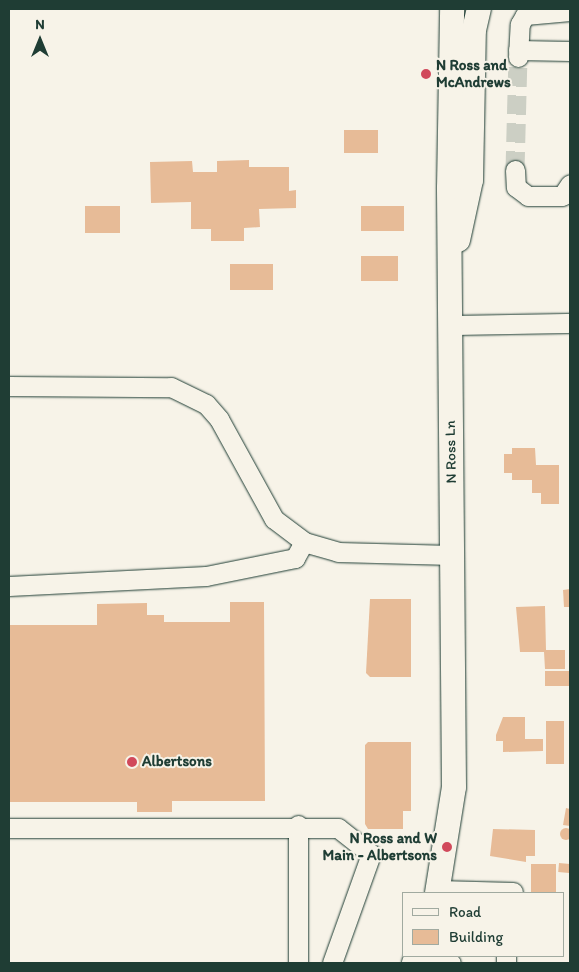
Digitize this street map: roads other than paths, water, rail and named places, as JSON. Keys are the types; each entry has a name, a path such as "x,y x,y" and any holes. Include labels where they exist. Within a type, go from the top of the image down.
{"main road":[{"name":"N Ross Ln","path":"437,892 454,787 450,325 452,9"},
{"path":"450,281 471,180 474,30 479,9"}],"street":[{"path":"570,11 525,15 520,24 518,54 570,51"},
{"path":"515,170 516,187 528,196 562,196 570,184"},
{"path":"450,325 570,323"},
{"path":"9,386 150,386 189,394 219,419 274,519 304,542 338,552 452,555"},
{"path":"9,586 206,576 295,558 304,542"},
{"path":"298,825 298,963"},
{"path":"9,828 298,825 338,828 371,854 332,963"},
{"path":"437,892 513,892"},
{"path":"435,957 451,963"}],"tunnel":[{"path":"515,170 518,57"}],"place":[{"name":"N Ross and McAndrews","path":"426,74"},
{"name":"Albertsons","path":"132,762"},
{"name":"N Ross and W Main - Albertsons","path":"447,847"}]}
